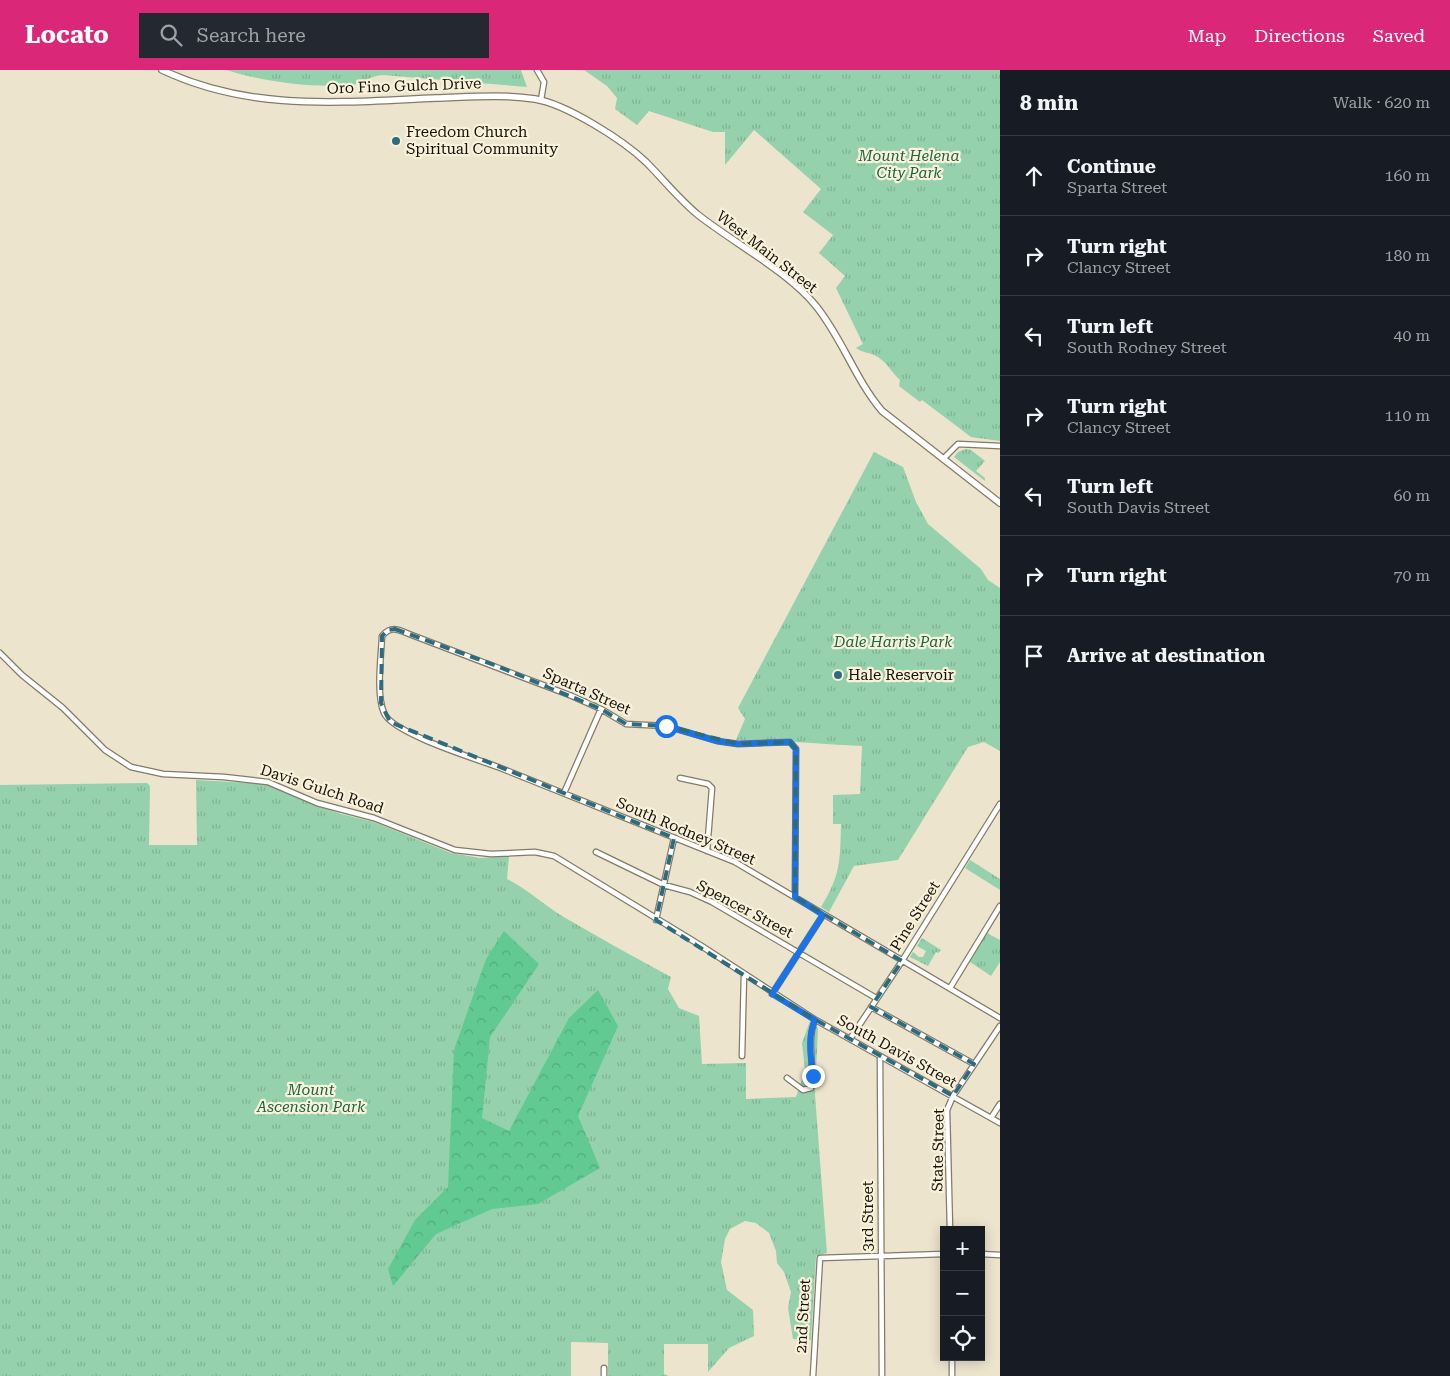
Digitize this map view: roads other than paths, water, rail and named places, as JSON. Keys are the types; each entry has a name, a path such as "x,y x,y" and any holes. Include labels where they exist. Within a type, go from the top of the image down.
{"street":[{"name":"Oro Fino Gulch Drive","path":"162,70 206,89 267,100 348,102 486,96 542,100"},
{"path":"538,70 544,82 542,100"},
{"name":"West Main Street","path":"542,100 583,118 644,160 696,213 803,292 826,320 876,404 889,417 1000,503"},
{"path":"943,459 958,444 1000,446"},
{"name":"Sparta Street","path":"381,705 382,636 388,630 395,629 497,666 601,709 626,724 666,726 717,741 738,744 790,742 796,749 795,897"},
{"name":"Davis Gulch Road","path":"0,653 22,675 63,708 105,750 131,767 163,774 224,777 268,782 317,803 374,818 454,850 476,853 529,852 548,854 656,920"},
{"name":"South Rodney Street","path":"381,705 390,722 421,737 735,862 1000,1018"},
{"path":"564,793 601,709"},
{"path":"680,778 708,784 712,788 707,851"},
{"name":"Pine Street","path":"850,1039 902,961 1000,804"},
{"path":"994,814 1000,817"},
{"path":"656,920 674,838"},
{"name":"Spencer Street","path":"596,852 664,885 690,892 712,902 876,998"},
{"path":"950,988 1000,906"},
{"path":"772,994 823,915"},
{"name":"South Davis Street","path":"656,920 815,1020 1000,1124"},
{"path":"742,1056 744,974"},
{"path":"871,1007 974,1064"},
{"path":"787,1078 803,1090 811,1088 813,1076 811,1030 815,1020"},
{"name":"State Street","path":"950,1226 948,1110 953,1096 1000,1026"},
{"name":"3rd Street","path":"880,1056 882,1376"},
{"path":"991,1118 1000,1104"},
{"path":"881,1255 940,1254"},
{"path":"985,1254 1000,1254"},
{"name":"2nd Street","path":"813,1376 820,1258 881,1255"},
{"path":"952,1361 952,1376"},
{"path":"604,1368 604,1376"}],"place":[{"name":"Freedom Church Spiritual Community","path":"396,141"},
{"name":"Hale Reservoir","path":"838,675"}],"park label":[{"name":"Mount Helena City Park","path":"909,164"},
{"name":"Dale Harris Park","path":"893,642"},
{"name":"Mount Ascension Park","path":"311,1098"}]}
